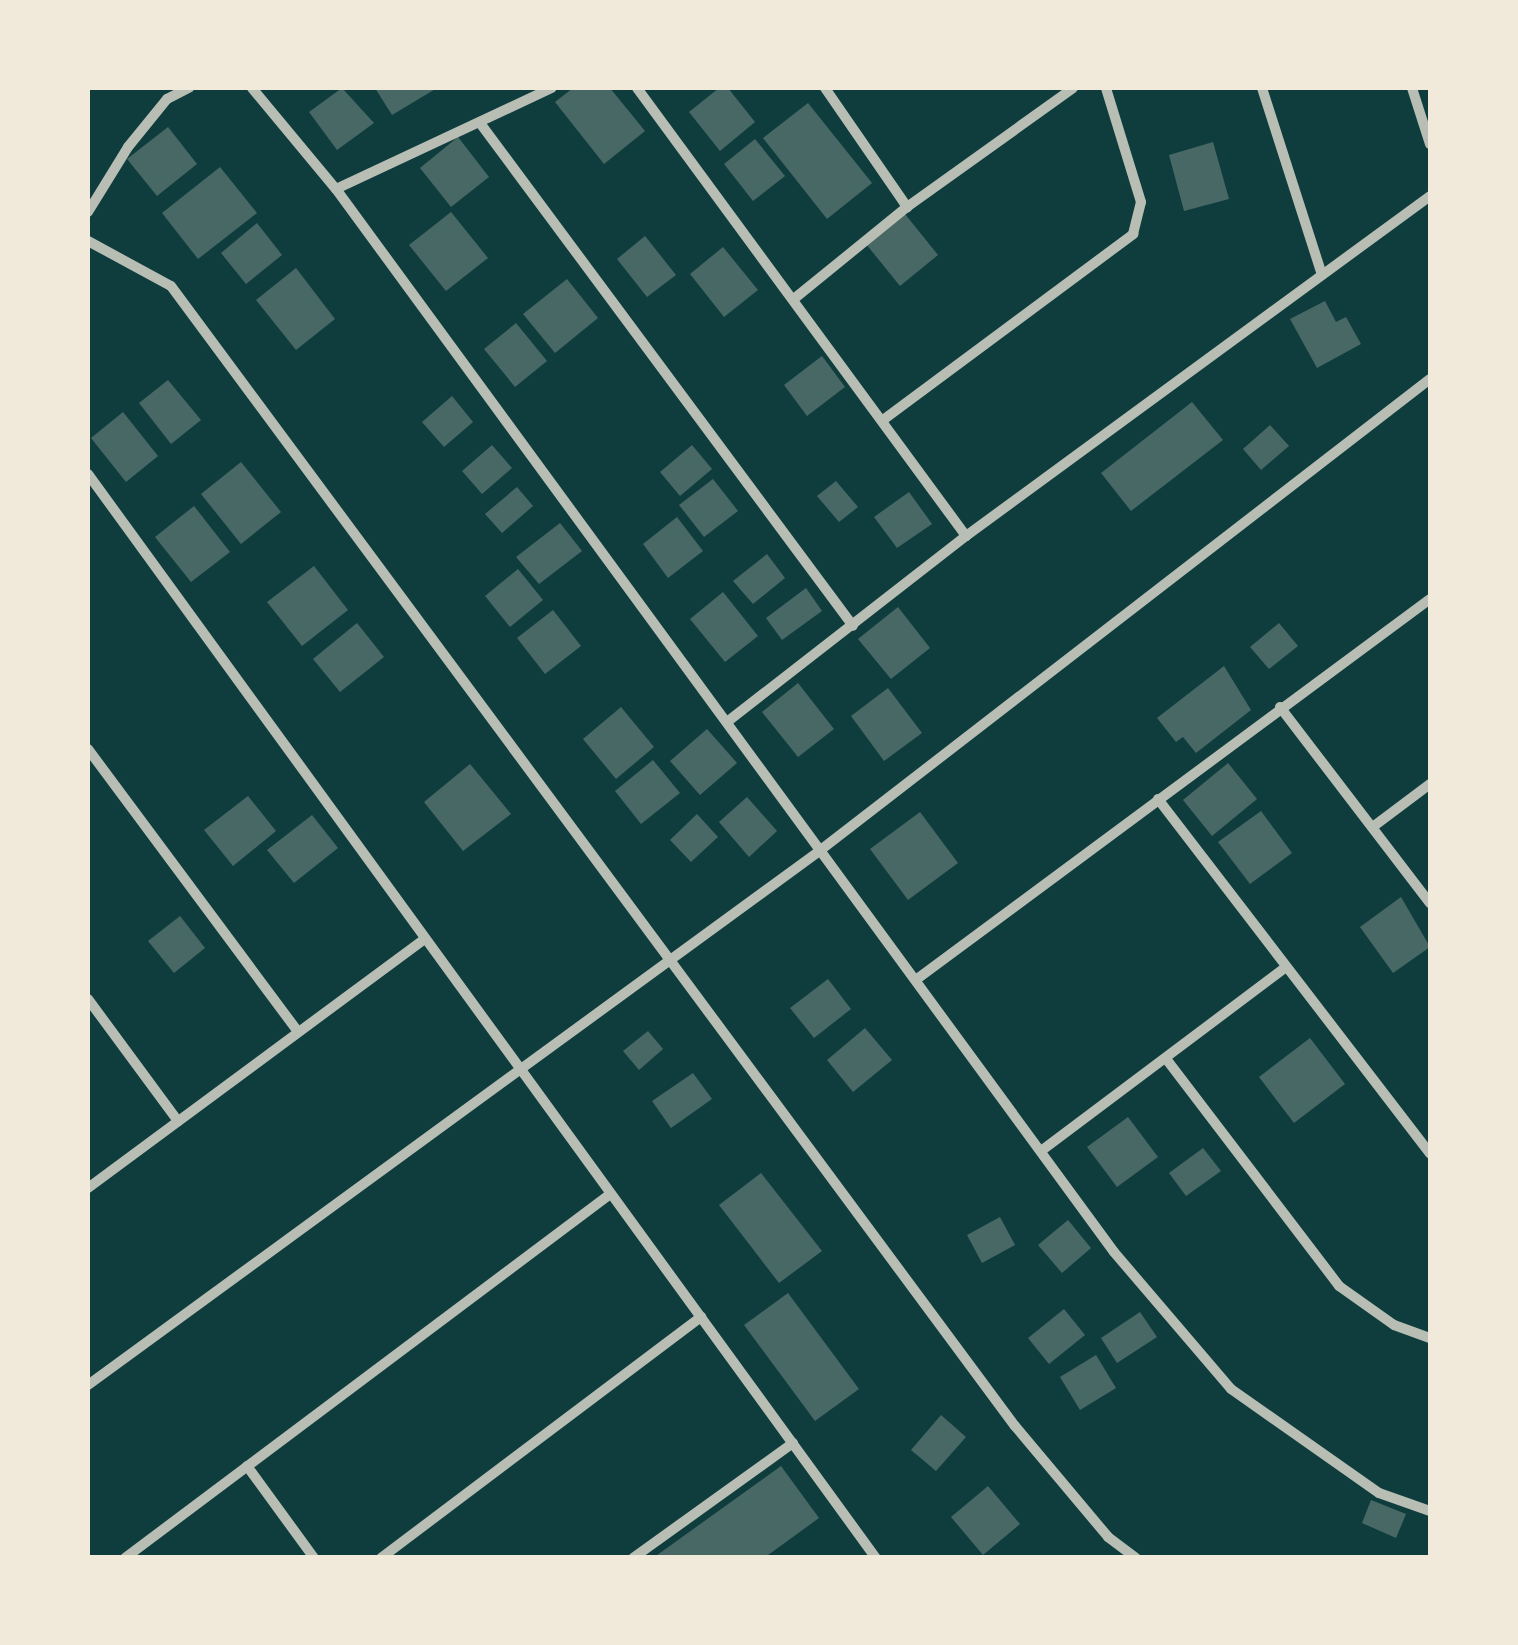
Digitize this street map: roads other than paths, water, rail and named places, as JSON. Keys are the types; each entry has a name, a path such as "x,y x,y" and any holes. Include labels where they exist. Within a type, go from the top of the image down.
{"street":[{"path":"88,212 157,111 189,88"},
{"path":"252,88 336,189 1114,1252 1231,1389 1379,1493 1430,1511"},
{"path":"336,189 552,88"},
{"path":"637,88 966,536"},
{"path":"825,88 906,206"},
{"path":"794,298 906,206 1073,88"},
{"path":"882,420 1133,234 1141,202 1106,88"},
{"path":"1262,88 1322,276"},
{"path":"1412,88 1430,144"},
{"path":"480,122 853,626"},
{"path":"727,722 966,536 1430,196"},
{"path":"88,241 171,286 1015,1426 1108,1537 1136,1558"},
{"path":"88,1385 818,852 1430,380"},
{"path":"88,474 422,941 876,1558"},
{"path":"917,980 1430,599"},
{"path":"1280,707 1430,903"},
{"path":"88,749 298,1032"},
{"path":"1374,826 1430,784"},
{"path":"1158,800 1430,1154"},
{"path":"88,1188 422,941"},
{"path":"1042,1151 1286,967"},
{"path":"88,998 178,1121"},
{"path":"1167,1060 1338,1286 1394,1325 1430,1338"},
{"path":"127,1557 609,1195"},
{"path":"381,1558 701,1317"},
{"path":"633,1558 792,1443"},
{"path":"247,1466 314,1558"}]}
